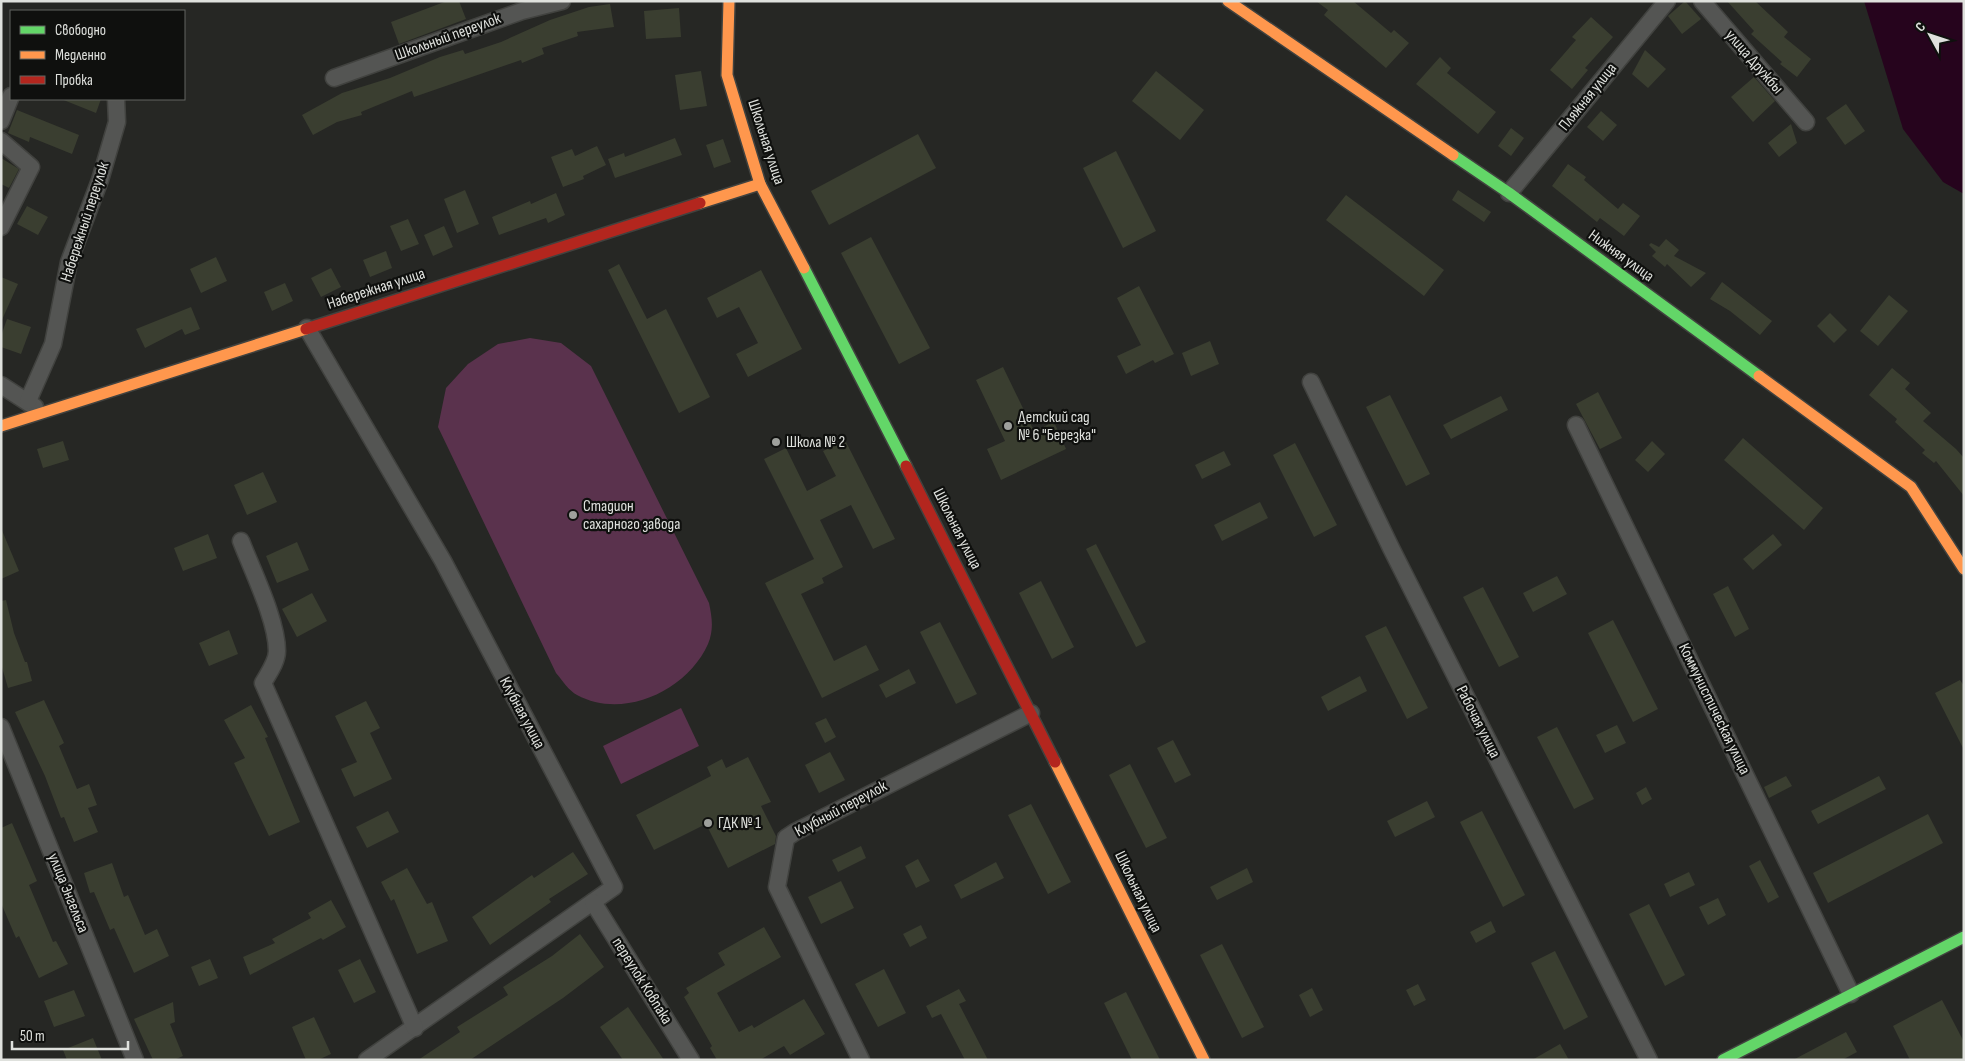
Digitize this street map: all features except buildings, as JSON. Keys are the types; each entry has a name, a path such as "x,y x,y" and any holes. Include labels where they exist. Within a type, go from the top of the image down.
{"street":[{"name":"Школьный переулок","path":"334,78 522,11 562,1"},
{"name":"Школьная улица","path":"729,1 727,75 760,184 947,544 1204,1060"},
{"name":"Нижняя улица","path":"1228,1 1509,193 1910,487 1964,569"},
{"name":"Пляжная улица","path":"1509,193 1667,1"},
{"name":"улица Дружбы","path":"1702,1 1806,122"},
{"path":"1,121 10,98"},
{"name":"Набережный переулок","path":"28,401 53,344 69,262 100,180 117,122 116,100"},
{"path":"1,141 32,167 1,227"},
{"name":"Набережная улица","path":"1,426 760,184"},
{"name":"Клубная улица","path":"307,328 443,561 614,887 367,1060"},
{"name":"Рабочая улица","path":"1311,382 1391,548 1649,1060"},
{"path":"1,386 28,401 43,413"},
{"name":"Коммунистическая улица","path":"1576,425 1851,994"},
{"path":"241,541 267,607 276,637 278,653 263,683 415,1028"},
{"name":"Клубный переулок","path":"861,1060 777,887 786,838 1031,713"},
{"name":"улица Энгельса","path":"1,727 135,1060"},
{"name":"переулок Ковпака","path":"593,902 691,1060"},
{"path":"1723,1060 1964,937"}],"shaded area":[{"path":"1864,1 1964,1 1964,194 1943,182 1903,129"},
{"name":"Стадион сахарного завода","path":"530,338 561,343 591,366 709,603 712,629 708,644 698,661 685,675 669,687 652,696 633,702 614,704 595,702 574,693 556,673 438,427 446,388 468,364 498,344"},
{"path":"681,708 699,746 621,784 603,746"}],"traffic: fast":[{"path":"1453,155 1509,193 1759,376"},
{"path":"804,268 906,466"},
{"path":"1723,1060 1964,937"}],"traffic: slow":[{"path":"729,1 727,75 760,184 804,268"},
{"path":"1228,1 1453,155"},
{"path":"700,203 760,184"},
{"path":"1,426 306,329"},
{"path":"1759,376 1911,487 1964,569"},
{"path":"1055,762 1204,1060"}],"traffic: jam":[{"path":"306,329 700,203"},
{"path":"906,466 1055,762"}],"place":[{"name":"Детский сад № 6 \"Березка\"","path":"1008,426"},
{"name":"Школа № 2","path":"776,442"},
{"name":"Стадион сахарного завода","path":"573,515"},
{"name":"ГДК № 1","path":"708,823"}]}
